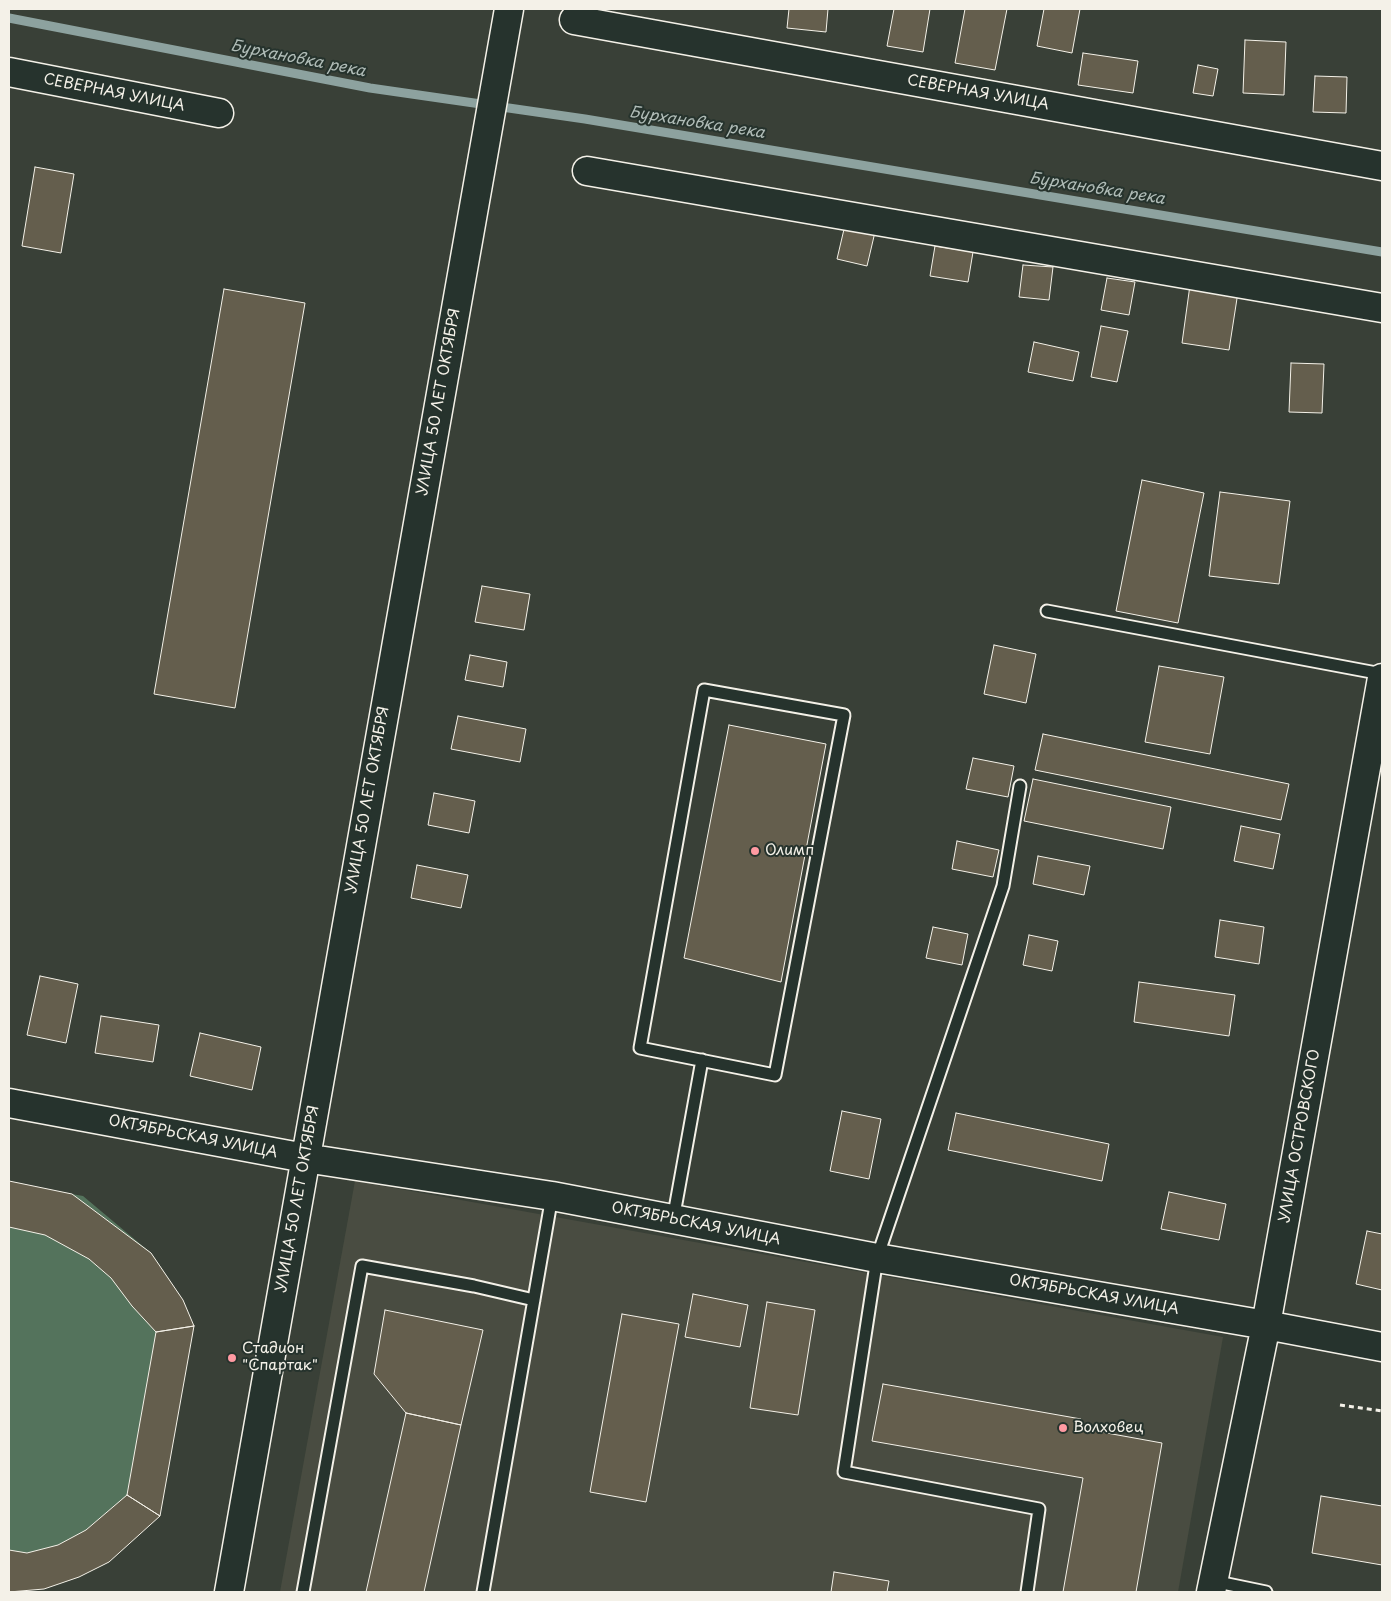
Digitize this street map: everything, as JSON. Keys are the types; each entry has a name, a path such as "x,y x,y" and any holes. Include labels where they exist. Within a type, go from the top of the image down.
{"main road":[{"name":"УЛИЦА 50 ЛЕТ ОКТЯБРЯ","path":"229,1592 509,9"},
{"name":"СЕВЕРНАЯ УЛИЦА","path":"574,20 1382,166"},
{"name":"СЕВЕРНАЯ УЛИЦА","path":"9,72 219,113"},
{"path":"587,171 1382,308"},
{"name":"УЛИЦА ОСТРОВСКОГО","path":"1212,1587 1266,1325 1382,678"},
{"name":"ОКТЯБРЬСКАЯ УЛИЦА","path":"9,1103 305,1158 552,1196 877,1258 1382,1346"}],"lane":[{"path":"1046,611 1382,674"},
{"path":"704,690 844,714 775,1075 702,1060 640,1048 704,690"},
{"path":"1020,786 1002,886 877,1258 844,1472 1039,1509 1027,1592"},
{"path":"673,1220 702,1060"},
{"path":"483,1592 552,1196"},
{"path":"303,1592 362,1266 474,1286 534,1300"},
{"path":"1212,1587 1266,1592"}],"path":[{"path":"1340,1405 1382,1411"}],"shaded area":[{"path":"355,1181 1223,1337 1178,1592 280,1592"}],"green space":[{"path":"9,1183 83,1196 151,1253 183,1300 179,1369 159,1501 58,1572 9,1574"}],"building":[{"path":"789,9 828,9 826,32 787,28"},
{"path":"894,9 930,9 923,52 887,46"},
{"path":"965,9 1007,9 995,70 955,63"},
{"path":"1044,9 1080,9 1072,53 1037,46"},
{"path":"1245,40 1286,42 1284,95 1243,93"},
{"path":"1083,53 1138,61 1133,93 1078,85"},
{"path":"1198,65 1218,69 1213,96 1193,93"},
{"path":"1315,76 1347,77 1346,113 1313,112"},
{"path":"35,167 74,174 61,253 22,246"},
{"path":"845,225 875,232 867,266 837,259"},
{"path":"935,246 973,252 968,282 930,276"},
{"path":"1023,265 1053,267 1049,300 1019,297"},
{"path":"1107,278 1135,282 1129,315 1101,310"},
{"path":"1190,285 1238,292 1229,350 1182,343"},
{"path":"224,289 305,303 235,708 154,694"},
{"path":"1101,326 1128,331 1117,382 1091,377"},
{"path":"1034,342 1079,352 1073,381 1028,372"},
{"path":"1291,363 1324,364 1322,413 1289,412"},
{"path":"1142,480 1204,493 1178,623 1116,611"},
{"path":"1220,492 1290,501 1279,584 1209,576"},
{"path":"482,586 530,594 524,630 475,622"},
{"path":"994,645 1036,654 1026,703 984,694"},
{"path":"470,655 507,662 503,687 465,680"},
{"path":"1159,666 1224,677 1210,754 1145,742"},
{"path":"458,716 526,729 520,762 451,749"},
{"name":"Олимп","path":"729,725 826,744 781,982 684,958"},
{"path":"1043,734 1289,784 1281,820 1035,770"},
{"path":"973,758 1014,766 1008,797 966,789"},
{"path":"1033,779 1171,807 1163,849 1024,821"},
{"path":"434,793 475,801 469,833 428,825"},
{"path":"1241,826 1280,834 1273,869 1234,861"},
{"path":"957,841 999,850 993,877 952,869"},
{"path":"1038,856 1090,866 1084,895 1033,884"},
{"path":"417,865 468,875 461,908 411,898"},
{"path":"1220,920 1264,927 1259,964 1215,957"},
{"path":"933,927 968,934 962,965 926,958"},
{"path":"1029,935 1058,941 1052,971 1023,965"},
{"path":"40,976 78,984 66,1043 27,1035"},
{"path":"1139,982 1235,995 1229,1036 1134,1022"},
{"path":"101,1016 159,1025 153,1062 95,1053"},
{"path":"200,1033 261,1047 252,1090 190,1076"},
{"path":"842,1111 881,1119 869,1179 830,1171"},
{"path":"956,1113 1109,1144 1102,1181 948,1150"},
{"path":"9,1181 72,1194 151,1253 183,1300 194,1326 156,1332 132,1306 111,1278 89,1259 45,1235 9,1227"},
{"path":"1169,1192 1226,1204 1219,1240 1161,1229"},
{"path":"1367,1231 1382,1234 1382,1290 1356,1284"},
{"path":"693,1294 748,1305 740,1347 685,1337"},
{"path":"767,1302 815,1310 798,1415 750,1408"},
{"path":"385,1310 483,1330 461,1425 406,1413 374,1374"},
{"path":"622,1314 679,1324 646,1502 590,1492"},
{"path":"194,1326 160,1516 127,1495 156,1332"},
{"path":"883,1384 1081,1419 1079,1428 1162,1443 1136,1592 1063,1592 1083,1478 872,1441"},
{"path":"406,1413 461,1425 424,1592 366,1592"},
{"path":"127,1495 160,1516 109,1562 79,1577 44,1589 9,1592 9,1550 27,1553 58,1545 86,1530"},
{"path":"1321,1496 1382,1506 1382,1565 1312,1553"},
{"path":"834,1572 889,1581 887,1592 831,1592"}],"waterway":[{"name":"Бурхановка река","path":"9,18 370,88 585,119 1382,252"}],"place":[{"name":"Олимп","path":"755,851"},
{"name":"Стадион \"Спартак\"","path":"232,1358"},
{"name":"Волховец","path":"1063,1428"}]}
